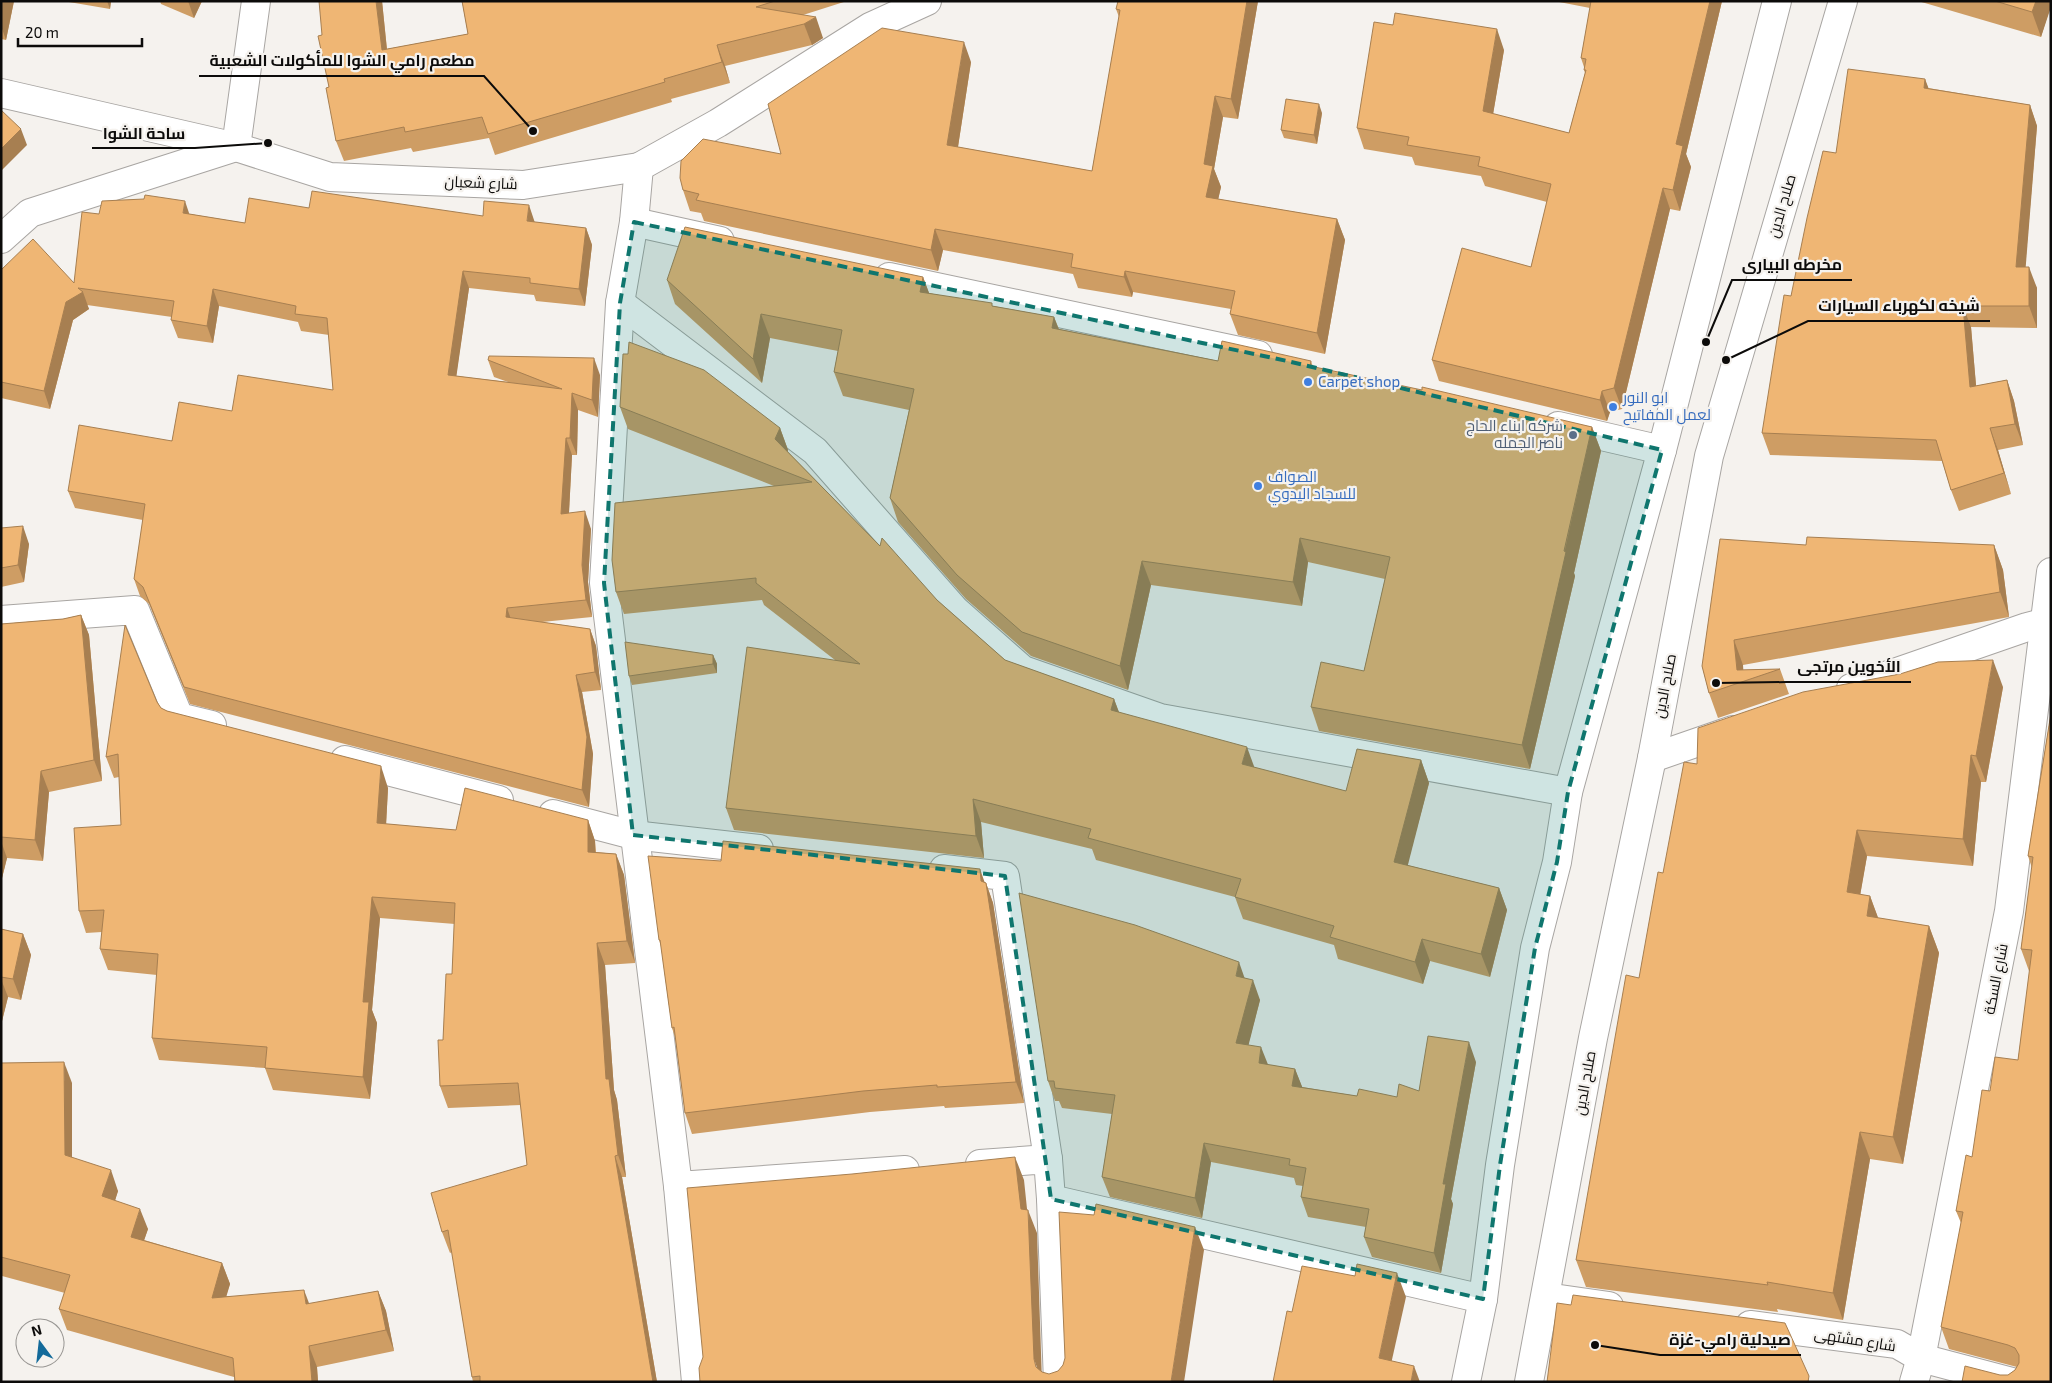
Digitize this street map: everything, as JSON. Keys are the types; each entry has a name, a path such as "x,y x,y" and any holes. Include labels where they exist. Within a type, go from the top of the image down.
{"main road":[{"path":"1,238 30,213 236,148 256,1"},
{"name":"شارع شعبان","path":"1,93 236,148 330,177 523,185 639,167 718,123 870,28 926,1"},
{"path":"1466,1382 1483,1298 1500,1165 1529,984 1557,862 1568,792 1662,450 1776,1"},
{"name":"صلاح الدين","path":"1529,1382 1593,1038 1652,758 1708,456 1843,1"},
{"path":"639,167 634,222 620,303 604,583 633,834 678,1186 696,1382"},
{"path":"634,222 739,245"},
{"path":"864,272 1287,361"},
{"path":"620,303 815,452 955,610 1023,670 1160,718 1568,792"},
{"path":"1537,420 1662,450"},
{"name":"شارع السكة","path":"1918,1370 2009,911 2048,622 2051,572"},
{"path":"1,620 135,610 178,717 236,732"},
{"path":"1830,696 2027,627 2048,622"},
{"path":"1652,758 1755,722"},
{"path":"324,754 633,834 780,851"},
{"path":"917,866 1005,876 1048,1159 1058,1382"},
{"path":"960,1166 1048,1159"},
{"path":"678,1186 931,1168"},
{"path":"1051,1199 1483,1298"},
{"path":"1546,1297 1634,1309"},
{"name":"شارع مشتهى","path":"1721,1321 1897,1344 1918,1370 2012,1382"}],"highlighted area":[{"path":"634,222 1287,361 1662,450 1568,792 1557,862 1535,948 1500,1165 1483,1299 1051,1199 1005,876 633,835 604,583 620,303"}],"building":[{"path":"319,1 376,1 382,50 468,34 462,1 775,1 756,7 816,17 804,24 717,45 722,62 664,79 665,82 488,134 482,117 405,132 404,127 336,141 326,88 329,87 318,36 322,35"},
{"path":"1118,1 1247,1 1231,99 1215,96 1204,164 1213,166 1206,197 1337,219 1317,333 1230,314 1235,291 1125,271 1124,277 1071,267 1073,254 935,229 931,250 696,200 699,194 683,190 680,178 681,161 703,139 781,154 768,104 882,28 964,42 947,145 1092,171 1120,10 1116,9"},
{"path":"1591,1 1710,1 1676,144 1683,146 1673,190 1663,188 1614,388 1602,391 1600,400 1432,360 1462,248 1531,267 1551,184 1478,166 1480,157 1407,145 1409,137 1357,128 1374,22 1393,25 1395,13 1497,29 1483,111 1569,133 1586,70 1584,70 1586,59 1581,58"},
{"path":"1995,1 2036,1 2032,12"},
{"path":"1848,69 1925,79 1924,88 2030,105 2016,267 2029,267 2029,306 1963,306 1970,387 2007,380 2015,424 1990,428 2004,473 1951,490 1936,440 1762,433 1784,295 1791,296 1823,151 1836,153"},
{"path":"1286,99 1319,104 1314,135 1281,130"},
{"path":"1,110 21,129 1,149"},
{"path":"312,191 483,216 484,201 529,205 527,221 586,228 579,289 530,283 530,278 463,271 448,375 562,389 488,360 489,356 594,358 592,400 572,393 570,438 566,438 561,514 585,511 582,565 586,600 507,608 506,617 590,629 595,672 576,675 587,737 582,790 184,687 143,587 134,579 145,504 68,491 79,425 172,441 179,402 232,411 238,375 333,390 327,318 295,314 296,306 213,289 207,326 171,320 174,301 78,288 83,292 66,302 44,391 1,382 1,270 33,239 74,283 82,212 99,214 102,201 144,199 145,195 185,201 183,213 245,223 249,198 309,208"},
{"path":"685,227 923,277 920,292 992,303 992,306 1054,317 1052,328 1218,361 1222,341 1311,361 1310,366 1422,390 1422,387 1592,427 1522,745 1311,707 1321,662 1364,671 1390,557 1300,538 1293,582 1142,561 1120,666 1022,632 957,575 890,498 914,389 834,372 842,330 761,314 753,359 667,280"},
{"path":"629,342 704,370 780,428 775,439 880,546 882,538 937,600 1005,660 1114,699 1111,710 1247,747 1242,764 1346,791 1357,749 1421,760 1394,862 1499,888 1481,954 1422,939 1415,962 1330,937 1334,926 1235,897 1241,879 1088,838 1091,829 973,799 976,836 726,808 747,647 860,664 756,583 756,578 616,592 612,560 615,503 812,482 620,407 623,354 628,354"},
{"path":"23,526 18,565 1,568 1,528"},
{"path":"1807,537 1994,545 2000,592 1734,640 1737,670 1780,669 1709,693 1702,666 1720,539 1806,545"},
{"path":"81,615 94,760 41,771 35,840 1,837 1,624 63,619"},
{"path":"125,625 161,708 381,766 377,823 456,830 465,788 588,820 588,852 616,854 627,941 597,943 606,1079 609,1079 618,1155 615,1156 653,1382 480,1382 480,1376 472,1377 448,1230 442,1232 431,1193 527,1165 518,1083 440,1086 438,1040 443,1040 446,974 452,974 455,903 372,897 363,1002 369,1002 363,1077 265,1068 267,1047 152,1038 158,954 100,949 104,910 79,911 74,828 121,825 118,754 106,757"},
{"path":"625,642 713,655 713,664 629,676"},
{"path":"1993,660 1976,756 1971,755 1963,839 1857,830 1847,892 1870,896 1867,916 1929,926 1893,1137 1860,1132 1833,1293 1767,1282 1768,1285 1576,1260 1626,975 1639,978 1658,872 1663,873 1684,762 1697,764 1698,728 1803,692 1900,674 1938,662"},
{"path":"2051,713 2051,1382 1962,1382 1965,1366 2000,1375 2008,1375 2015,1370 2019,1363 2019,1355 2015,1348 1941,1327 1963,1212 1956,1211 1966,1155 1972,1157 1982,1090 1990,1091 1995,1057 2018,1060 2032,950 2021,949 2033,857 2028,856"},
{"path":"723,841 980,869 981,881 986,883 1016,1082 937,1087 937,1085 863,1091 685,1113 648,856 721,861"},
{"path":"1019,893 1135,925 1239,962 1236,976 1253,980 1236,1043 1261,1047 1259,1063 1295,1069 1292,1086 1357,1096 1359,1089 1397,1097 1399,1084 1419,1091 1428,1036 1469,1042 1443,1184 1446,1184 1434,1253 1364,1237 1369,1209 1301,1197 1306,1168 1289,1165 1290,1159 1204,1143 1195,1198 1102,1177 1115,1095 1055,1088 1054,1081 1048,1081"},
{"path":"1,929 23,934 13,979 1,977"},
{"path":"64,1062 65,1155 111,1170 102,1196 140,1209 131,1237 222,1263 212,1298 304,1290 306,1304 378,1291 386,1330 309,1346 312,1382 235,1382 233,1358 59,1309 70,1275 1,1257 1,1063"},
{"path":"1015,1157 1021,1209 1028,1210 1034,1359 1036,1367 1042,1372 1049,1374 1058,1371 1063,1365 1065,1358 1059,1212 1094,1215 1096,1204 1195,1227 1171,1382 700,1382 699,1368 703,1357 687,1188 852,1174"},
{"path":"1357,1264 1397,1273 1379,1358 1414,1366 1411,1382 1273,1382 1287,1311 1292,1312 1302,1266 1355,1276"},
{"path":"1573,1295 1785,1323 1809,1376 1808,1382 1547,1382 1557,1303 1571,1305"}],"place":[{"name":"مطعم رامي الشوا للمأكولات الشعبية","path":"533,131"},
{"name":"ساحة الشوا","path":"268,143"},
{"name":"مخرطه البيارى","path":"1706,342"},
{"name":"شيخه لكهرباء السيارات","path":"1726,360"},
{"name":"Carpet shop","path":"1308,382"},
{"name":"ابو النور لعمل المفاتيح","path":"1613,407"},
{"name":"شركه ابناء الحاج ناصر الجمله","path":"1573,435"},
{"name":"الصواف للسجاد اليدوي","path":"1258,486"},
{"name":"الأخوين مرتجى","path":"1716,683"},
{"name":"صيدلية رامي-غزة","path":"1595,1345"}]}
